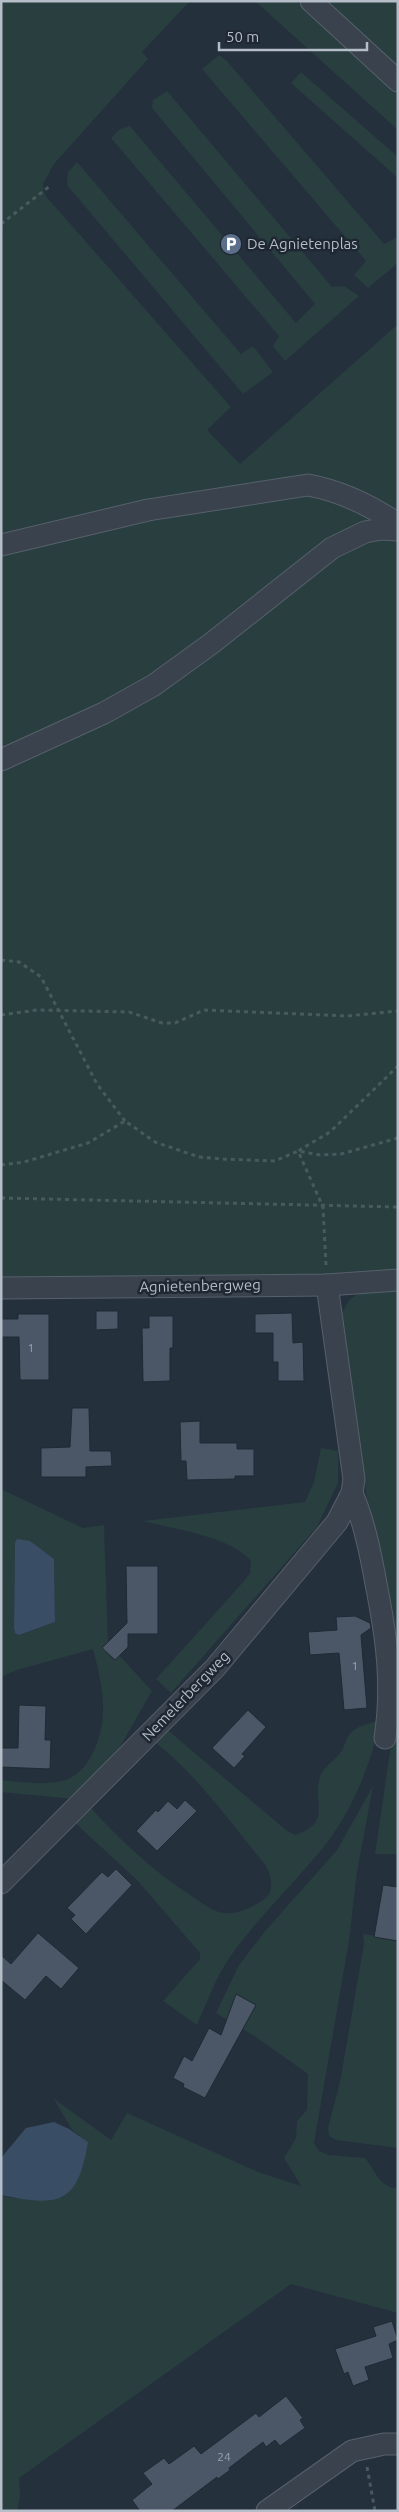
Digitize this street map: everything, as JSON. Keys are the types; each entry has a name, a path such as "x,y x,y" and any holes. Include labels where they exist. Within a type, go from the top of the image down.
{"street":[{"path":"311,1 398,82"},
{"path":"1,545 148,510 308,485 330,489 364,503 395,523"},
{"path":"1,760 104,713 154,684 212,644 332,548 365,532 381,529 395,523"},
{"name":"Agnietenbergweg","path":"1,1288 326,1285 398,1280"},
{"name":"Nemelerbergweg","path":"326,1285 353,1461 352,1492 364,1524 387,1641 390,1694 384,1738"},
{"name":"Nemelerbergweg","path":"1,1884 214,1668 337,1522 352,1492"},
{"path":"267,2511 338,2460 364,2448 398,2444"}],"path":[{"path":"1,224 50,186"},
{"path":"1,960 19,962 41,977 102,1092 124,1121 155,1142 199,1157 275,1161 298,1151 335,1128 398,1066"},
{"path":"1,1015 37,1010 58,1012 129,1012 162,1023 175,1023 204,1010 347,1016 398,1012"},
{"path":"1,1165 24,1162 88,1143 124,1121"},
{"path":"298,1151 320,1155 341,1154 398,1138"},
{"path":"298,1151 323,1207 326,1285"},
{"path":"1,1198 323,1207 398,1207"},
{"path":"364,2448 375,2511"}],"green space":[{"path":"1,1 190,1 142,52 148,59 54,164 43,184 45,195 231,407 207,430 240,464 398,324 398,515 329,481 1,536"},
{"path":"255,1 296,1 398,94 398,130"},
{"path":"320,1 398,1 398,70"},
{"path":"219,55 226,60 384,244 398,237 398,263 368,288 354,275 366,261 202,69"},
{"path":"301,72 398,157 398,178 291,83"},
{"path":"167,91 332,287 344,286 359,296 285,361 273,346 279,336 111,138 120,129 130,126 296,323 315,304 152,108 153,100"},
{"path":"77,162 241,354 253,346 273,372 243,394 67,185 68,172"},
{"path":"310,492 373,519 188,650 125,692 1,752 1,553 142,520 253,505"},
{"path":"398,538 398,1273 1,1279 1,769 152,695 339,553 364,542"},
{"path":"398,1290 398,1709 394,1649 367,1498 342,1314 346,1305 357,1294 371,1291"},
{"path":"321,1448 338,1451 338,1483 317,1527 171,1693 156,1679 244,1581 250,1573 251,1561 242,1552 216,1539 143,1521 305,1502 314,1482"},
{"path":"1,1489 83,1528 104,1525 108,1643 152,1691 117,1752 73,1799 1,1792 1,1780 34,1783 58,1782 73,1776 87,1763 96,1746 103,1719 100,1678 93,1649 17,1670 1,1677","holes":["15,1543 54,1559 55,1622 19,1635 15,1633 14,1628"]},
{"path":"398,1715 398,1854 375,1854 395,1718"},
{"path":"380,1720 372,1753 360,1785 345,1816 326,1844 230,1957 216,1981 197,2025 163,2001 200,1959 200,1953 138,1881 74,1822 89,1806 138,1855 165,1877 207,1906 222,1913 234,1913 246,1909 267,1897 271,1889 271,1879 266,1866 198,1783 151,1739 164,1727 286,1830 295,1835 313,1825 317,1819 319,1812 318,1790 320,1776 342,1750 350,1734 360,1727"},
{"path":"373,1786 357,1872 349,1941 314,2143 319,2151 328,2155 365,2158 381,2181 398,2189 398,2313 291,2284 19,2478 20,2497 17,2511 1,2511 1,2195 11,2198 63,2197 78,2178 88,2142 73,2131 53,2098 111,2140 127,2113 258,2172 301,2186 284,2158 296,2138 297,2121 307,2110 308,2074 256,2037 216,2013 239,1965 266,1930 337,1850"},
{"path":"363,1934 398,1939 398,2148 336,2140 329,2136 328,2128 340,2082 364,1944"}],"water":[{"path":"17,1539 30,1541 54,1559 55,1622 19,1635 15,1633 14,1628 15,1543"},
{"path":"54,2122 69,2129 88,2142 84,2163 78,2179 71,2190 62,2197 37,2201 1,2195 1,2158 26,2128"}],"building":[{"path":"96,1311 118,1311 118,1329 96,1330"},
{"path":"292,1313 293,1343 303,1342 304,1381 278,1381 278,1362 273,1362 273,1333 255,1333 255,1314"},
{"path":"18,1314 49,1314 49,1380 20,1380 19,1337 1,1337 1,1319 18,1319"},
{"path":"149,1316 173,1316 173,1348 170,1348 170,1381 143,1382 142,1328 149,1328"},
{"path":"72,1408 89,1408 90,1451 111,1451 112,1466 86,1467 86,1477 41,1477 41,1448 70,1447"},
{"path":"200,1421 200,1443 237,1443 237,1449 254,1449 254,1476 235,1476 235,1479 187,1480 186,1461 181,1461 180,1422"},
{"path":"126,1566 158,1566 158,1634 128,1634 128,1647 115,1660 102,1648 127,1623"},
{"path":"355,1616 370,1623 371,1628 361,1635 367,1708 344,1710 339,1653 310,1655 308,1632 337,1630 336,1617"},
{"path":"19,1705 46,1706 45,1740 51,1740 50,1769 1,1767 1,1748 18,1748"},
{"path":"248,1710 266,1727 242,1754 245,1756 234,1768 212,1748"},
{"path":"185,1800 197,1811 157,1851 136,1831 156,1810 158,1812 168,1801 177,1809"},
{"path":"116,1869 132,1885 86,1934 71,1919 75,1915 67,1908 102,1872 108,1877"},
{"path":"383,1885 398,1887 398,1941 374,1937"},
{"path":"38,1933 79,1968 61,1989 46,1976 25,2000 1,1980 1,1955 11,1964"},
{"path":"236,1994 256,2005 205,2098 183,2087 184,2084 173,2078 184,2056 192,2061 209,2028 221,2035"},
{"path":"392,2321 398,2340 389,2344 393,2358 365,2367 369,2380 353,2386 348,2372 344,2374 335,2349 376,2336 373,2327"},
{"path":"286,2396 303,2418 300,2420 305,2428 280,2446 275,2440 266,2447 263,2442 229,2468 230,2470 218,2479 217,2477 172,2511 140,2511 132,2500 152,2484 143,2473 164,2458 169,2464 194,2446 201,2454 256,2413 259,2417"}],"place":[{"name":"De Agnietenplas","path":"231,244"}]}
